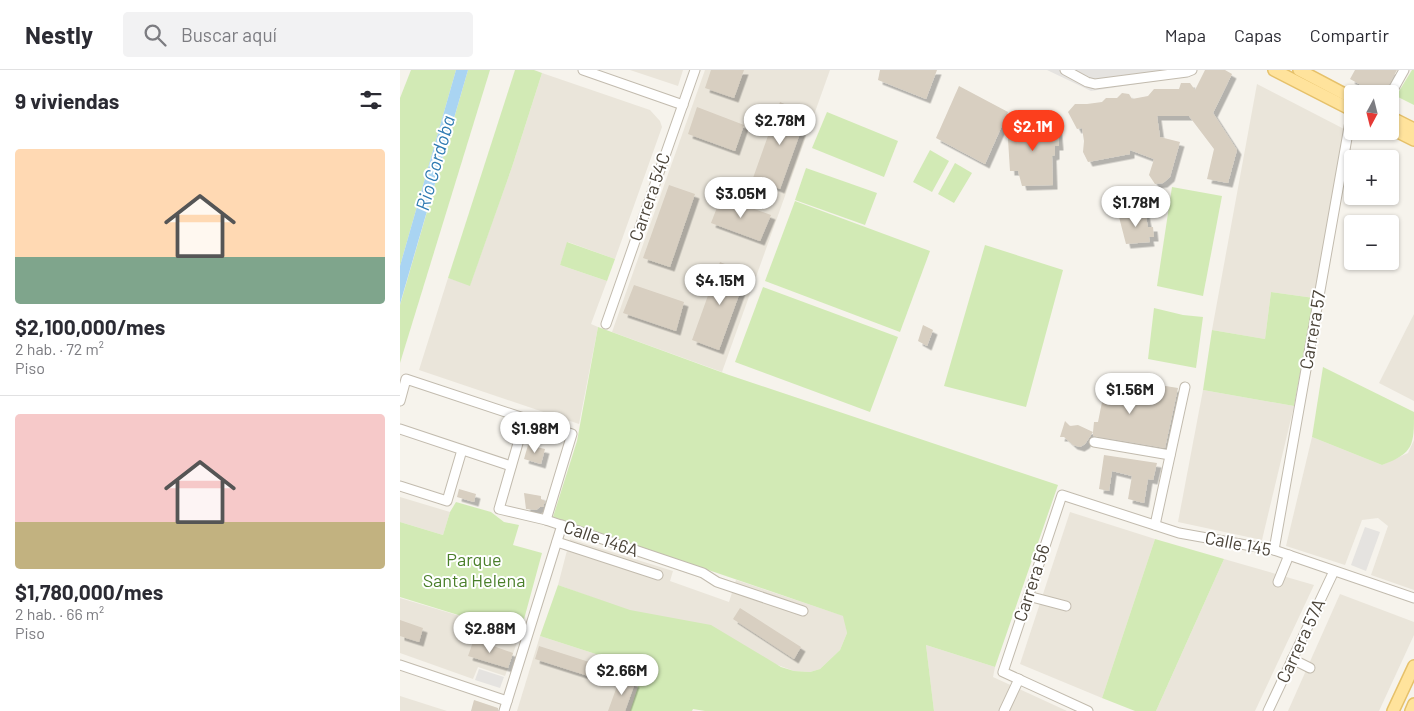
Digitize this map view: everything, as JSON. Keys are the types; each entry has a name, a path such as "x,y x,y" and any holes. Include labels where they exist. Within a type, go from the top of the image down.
{"main road":[{"path":"1274,70 1344,106"},
{"path":"1302,71 1344,94"},
{"path":"1399,122 1414,129"},
{"path":"1399,132 1414,140"},
{"path":"1393,711 1414,666"}],"street":[{"path":"583,70 683,105"},
{"name":"Carrera 54C","path":"606,324 695,70"},
{"path":"1065,70 1087,82 1095,84 1192,70"},
{"path":"1396,85 1404,70"},
{"name":"Carrera 57","path":"1274,550 1347,140"},
{"path":"400,401 406,380 572,434 546,520"},
{"path":"1155,525 1185,387"},
{"path":"400,429 511,466 526,419"},
{"path":"1094,442 1170,455"},
{"path":"400,486 447,501 462,450"},
{"name":"Calle 146A","path":"511,466 499,509 562,525 703,573 717,582 803,611"},
{"name":"Calle 145","path":"1062,495 1179,533 1274,550 1414,598"},
{"name":"Carrera 56","path":"1019,679 1003,672 1062,495"},
{"path":"504,711 562,525"},
{"path":"557,542 658,575"},
{"path":"1278,582 1289,556"},
{"name":"Carrera 57A","path":"1268,711 1334,571"},
{"path":"1028,596 1066,606"},
{"path":"1292,658 1310,668"},
{"path":"400,665 507,701"},
{"path":"1004,711 1019,679 1088,711"}],"shaded area":[{"path":"630,70 683,70 678,86"},
{"path":"705,70 830,70 722,372 612,332"},
{"path":"1047,70 1197,70 1190,76 1091,91"},
{"path":"542,73 650,110 660,121 662,127 615,259 568,242 560,265 607,281 591,324 598,327 579,424 419,370 448,278 470,285 512,167"},
{"path":"1257,84 1344,129 1344,140 1314,298 1271,292 1265,339 1212,330"},
{"path":"1414,314 1414,401 1379,383"},
{"path":"1203,390 1294,406 1262,540 1178,522"},
{"path":"1312,437 1382,465 1408,453 1414,440 1414,590 1371,575 1388,526 1378,518 1362,520 1345,565 1286,546"},
{"path":"400,497 450,512 443,535 400,522"},
{"path":"1070,512 1155,539 1102,698 1020,664"},
{"path":"1365,527 1380,532 1366,571 1351,565"},
{"path":"570,539 673,571 670,581 729,602 736,580 844,616 847,633 840,650 820,669 810,672 794,671 558,585"},
{"path":"1224,559 1314,585 1255,711 1156,711"},
{"path":"1340,594 1414,622 1414,635 1379,711 1288,711"},
{"path":"400,598 520,634 505,676 478,667 473,679 400,653"},
{"path":"540,636 605,657 641,677 630,711 517,711"},
{"path":"926,645 995,667 993,677 1067,711 934,711"},
{"path":"479,669 504,677 500,688 475,680"},
{"path":"400,696 447,711 400,711"}],"green space":[{"path":"411,70 456,70 400,266 400,98"},
{"path":"468,70 490,70 400,363 400,305"},
{"path":"515,70 534,70 542,73 512,167 470,286 448,278"},
{"path":"1412,70 1414,70 1414,105 1399,98 1399,91"},
{"path":"827,112 898,141 884,177 812,148"},
{"path":"930,150 949,161 932,192 913,182"},
{"path":"955,163 972,173 954,203 938,194"},
{"path":"806,168 877,193 865,225 795,200"},
{"path":"1172,187 1222,196 1203,296 1157,286"},
{"path":"795,201 930,251 900,332 765,281"},
{"path":"567,242 615,259 607,281 560,265"},
{"path":"985,245 1063,270 1026,407 944,386"},
{"path":"763,287 898,337 870,412 735,362"},
{"path":"1271,292 1314,298 1294,406 1203,390 1212,330 1265,339"},
{"path":"1154,308 1183,315 1203,317 1196,368 1148,359"},
{"path":"598,327 729,375 1058,485 995,667 926,645 934,711 705,711 693,709 692,711 630,711 641,677 605,657 540,636 558,585 630,610 711,625 781,667 794,671 810,672 820,669 840,650 847,633 843,616 553,517 577,441"},
{"path":"1323,367 1414,412 1414,433 1406,452 1393,461 1382,465 1312,437"},
{"name":"Parque Santa Helena","path":"456,502 491,512 504,522 519,525 513,545 542,553 520,634 400,597 400,522 443,535 450,512"},
{"path":"1155,539 1224,559 1156,711 1135,711 1102,698"}],"water":[{"name":"Rio Cordoba","path":"456,70 468,70 400,304 400,266"}],"building":[{"path":"711,70 744,70 734,98 705,88"},
{"path":"880,70 937,70 926,99 878,80"},
{"path":"1205,70 1225,70 1232,74 1213,113 1237,150 1228,183 1207,179 1214,149 1189,116 1157,116 1160,137 1180,142 1170,177 1163,183 1155,184 1149,175 1154,159 1130,150 1130,154 1088,162 1083,152 1082,128 1077,129 1068,112 1075,104 1102,102 1106,98 1117,98 1122,93 1129,94 1132,99 1148,96 1154,89 1179,89 1181,83 1190,83 1195,90"},
{"path":"1355,70 1397,70 1389,85 1361,85 1350,79"},
{"path":"959,86 1008,112 985,164 936,138"},
{"path":"780,102 807,114 780,189 753,178"},
{"path":"697,107 744,125 735,151 688,134"},
{"path":"1057,122 1059,146 1055,146 1055,155 1052,156 1053,185 1022,186 1018,171 1010,171 1007,124"},
{"path":"669,185 695,194 670,267 643,258"},
{"path":"721,197 771,215 760,241 711,223"},
{"path":"1145,212 1148,227 1153,227 1154,237 1149,237 1150,242 1126,244 1119,217 1131,213"},
{"path":"720,262 747,273 719,350 692,340"},
{"path":"634,285 684,302 676,331 623,313"},
{"path":"923,325 933,330 927,346 918,341"},
{"path":"1110,377 1178,388 1165,448 1093,436 1094,422 1098,422 1102,402 1106,401"},
{"path":"1065,421 1070,426 1078,425 1093,432 1085,444 1080,447 1073,445 1064,437 1060,437"},
{"path":"528,445 545,449 541,464 524,459"},
{"path":"1104,455 1157,463 1153,480 1148,479 1144,503 1128,499 1132,476 1112,471 1109,491 1099,489"},
{"path":"459,489 476,494 474,502 457,497"},
{"path":"524,493 541,496 541,499 545,501 543,507 536,510 526,509"},
{"path":"740,608 801,647 794,659 733,619"},
{"path":"400,620 423,628 419,642 400,636"},
{"path":"474,639 513,653 508,668 468,656"},
{"path":"539,646 608,668 604,681 535,659"},
{"path":"620,678 635,683 625,711 608,711"},
{"path":"474,700 498,708 498,711 471,711"}]}
